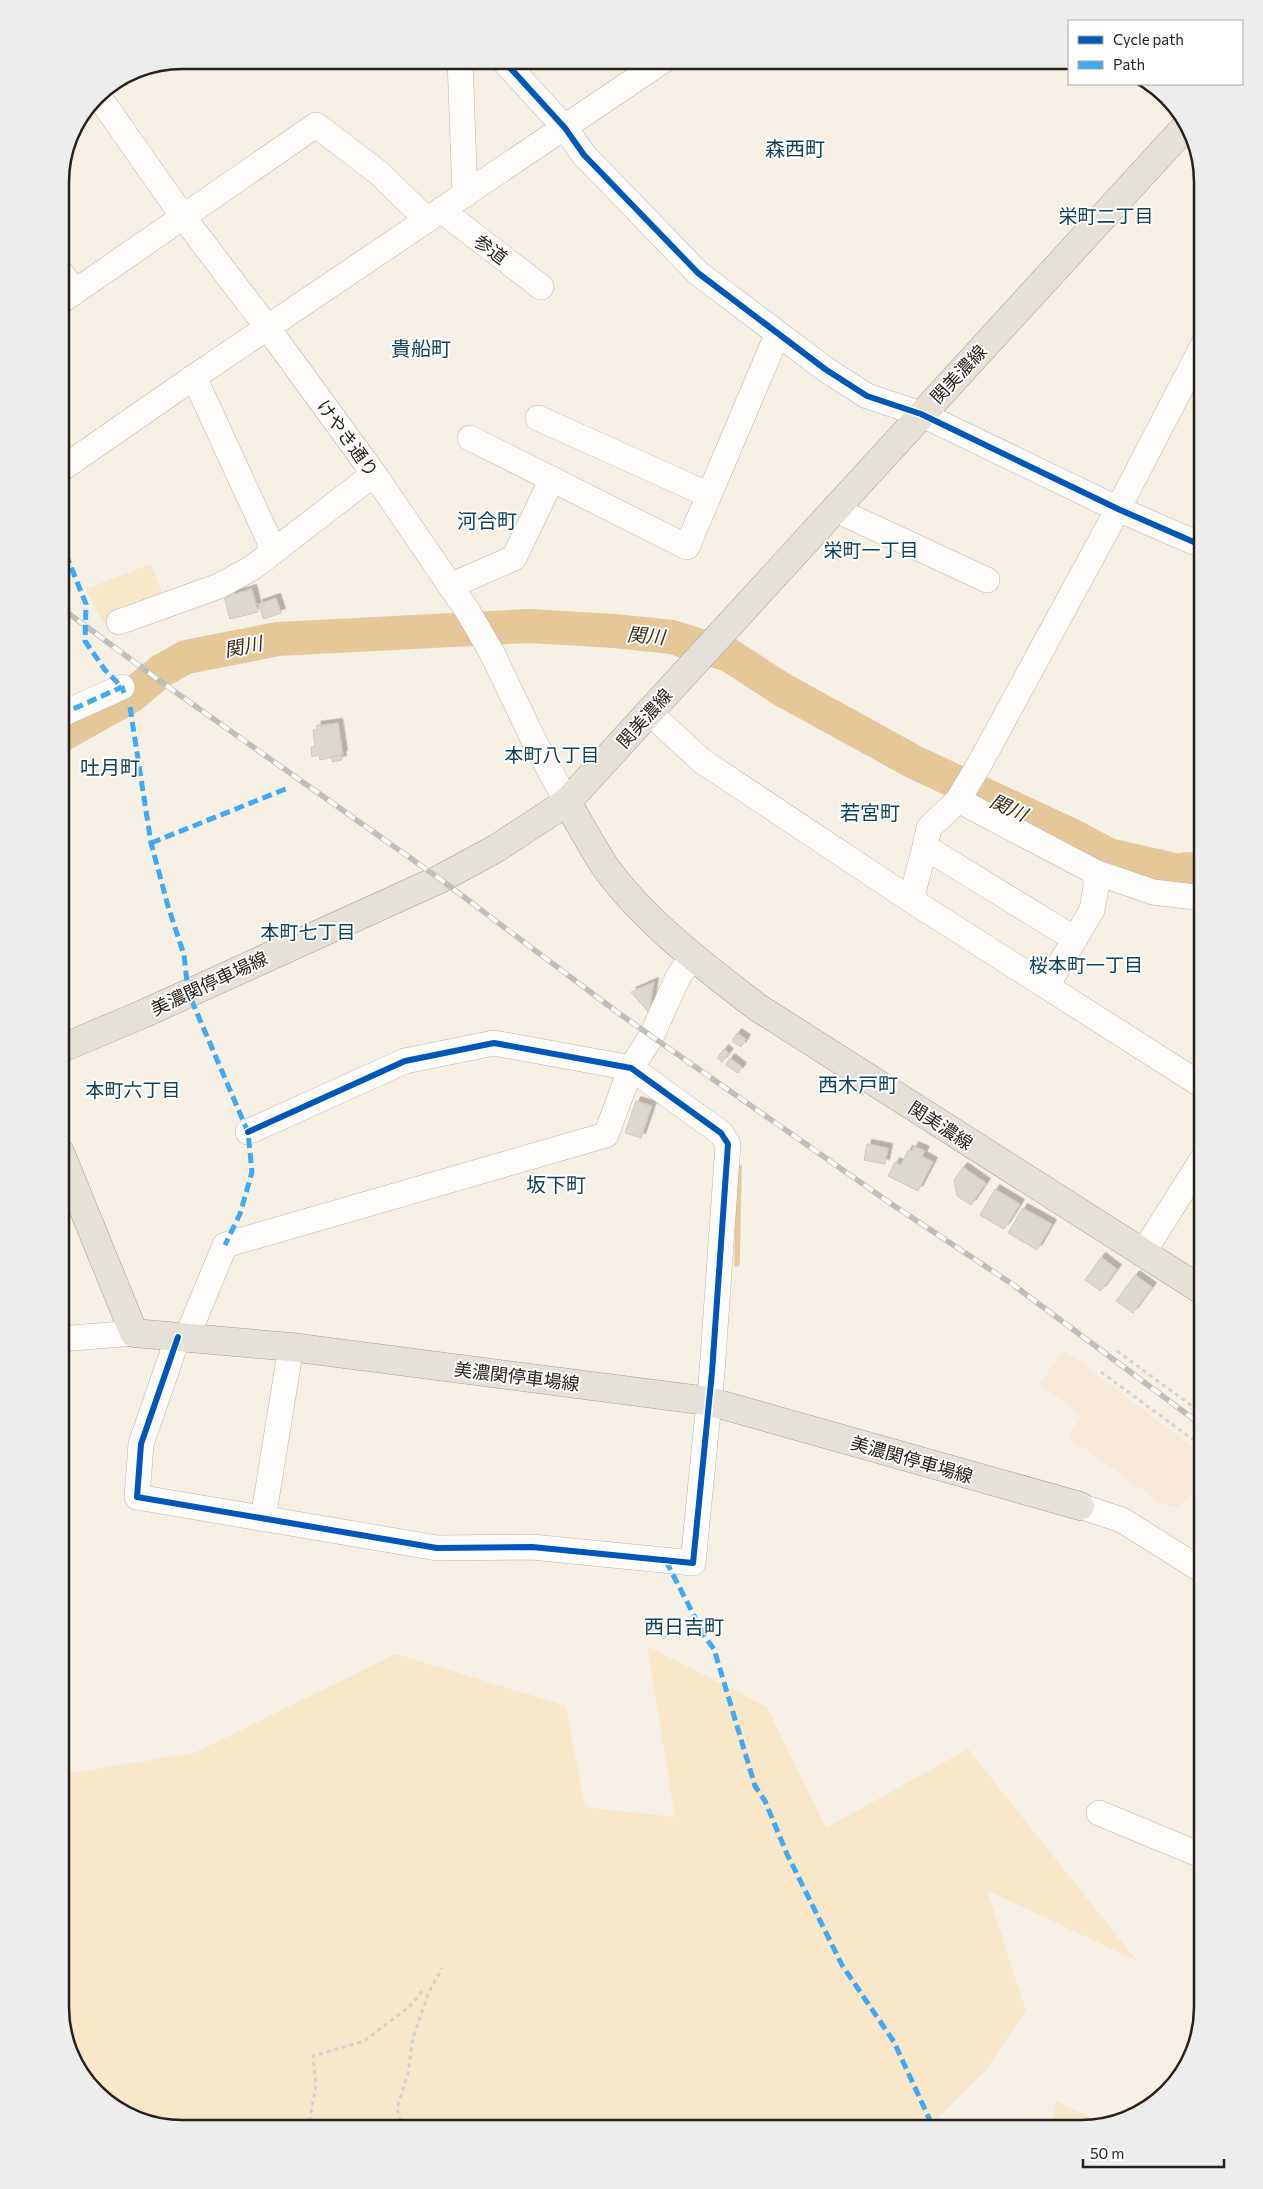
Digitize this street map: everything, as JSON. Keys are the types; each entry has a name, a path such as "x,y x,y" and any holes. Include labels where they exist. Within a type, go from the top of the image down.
{"main road":[{"name":"関美濃線","path":"1182,130 568,802 606,867 642,910 692,956 757,1007 1194,1285"},
{"name":"美濃関停車場線","path":"69,1045 143,1014 440,879 497,848 568,802"},
{"path":"69,1174 134,1333"},
{"name":"美濃関停車場線","path":"134,1333 291,1347 708,1401 1080,1506"}],"street":[{"path":"460,69 465,195"},
{"path":"512,69 565,128 584,154 698,273 825,370 867,396 921,414 1118,509 1194,542"},
{"path":"69,464 267,327 651,69"},
{"name":"けやき通り","path":"102,102 184,218 267,327 374,474 467,610 492,653 537,747 568,802"},
{"name":"参道","path":"184,218 316,125 434,215 541,287"},
{"path":"69,286 184,218"},
{"path":"470,438 687,547 777,335"},
{"path":"911,900 929,828 958,800 979,765 1118,509 1194,362"},
{"path":"194,377 274,551"},
{"path":"538,418 709,495"},
{"path":"119,622 219,586 252,568 374,474"},
{"path":"450,586 514,558 552,479"},
{"path":"834,509 987,580"},
{"path":"69,711 122,687"},
{"path":"650,713 702,761 911,900 1194,1080"},
{"path":"958,800 1095,872 1153,892 1194,897"},
{"path":"925,846 1075,939"},
{"path":"1047,986 1092,910 1096,887 1095,872"},
{"path":"248,1132 405,1061 494,1043 631,1068 721,1133 728,1144 712,1372 693,1563 532,1547 437,1548 137,1497 141,1444 183,1337 225,1245 606,1135 631,1068 651,1037 678,976 692,956"},
{"path":"1142,1253 1194,1172"},
{"path":"69,1339 134,1333"},
{"path":"263,1519 291,1347"},
{"path":"1080,1506 1122,1520 1194,1564"},
{"path":"1099,1813 1194,1852"}],"path":[{"path":"1117,1351 1194,1407"},
{"path":"1101,1372 1194,1440"},
{"path":"400,2120 397,2108 408,2073 413,2037 429,1992 442,1968"},
{"path":"310,2120 316,2085 313,2056 364,2041 409,2007 426,1988"}],"shaded area":[{"path":"151,564 165,601 104,624 86,589"},
{"path":"1065,1351 1194,1448 1194,1491 1179,1507 1168,1506 1157,1500 1068,1437 1082,1416 1039,1383"},
{"path":"647,1646 767,1707 826,1828 968,1749 1137,1961 987,1890 1026,2011 985,2071 935,2120 174,2120 145,2114 119,2101 97,2082 80,2057 71,2030 69,2015 69,1768 73,1773 194,1753 396,1654 566,1706 585,1807 675,1817"},
{"path":"1056,2101 1094,2119 1089,2120 1052,2120"}],"building":[{"path":"252,589 258,612 230,619 224,597 234,592 235,594"},
{"path":"276,598 281,613 264,619 258,604"},
{"path":"338,723 343,755 320,760 319,755 312,757 311,747 315,746 313,730 317,729 316,726"},
{"path":"341,755 342,760 332,762 332,757"},
{"path":"654,982 649,1013 631,992"},
{"path":"737,1033 746,1039 741,1047 732,1041"},
{"path":"724,1049 729,1053 722,1062 717,1058"},
{"path":"730,1058 742,1067 738,1073 726,1065"},
{"path":"636,1101 652,1106 641,1138 625,1133"},
{"path":"867,1144 888,1148 885,1164 864,1160"},
{"path":"914,1146 925,1151 922,1156 933,1162 918,1191 888,1176 895,1162 901,1165 908,1150 912,1151"},
{"path":"963,1167 986,1183 971,1205 957,1196 954,1180"},
{"path":"995,1189 1020,1204 1004,1229 980,1215"},
{"path":"1023,1208 1052,1224 1037,1250 1008,1233"},
{"path":"1101,1257 1117,1269 1101,1291 1085,1280"},
{"path":"1135,1275 1152,1287 1133,1313 1116,1301"}],"waterway":[{"name":"関川","path":"69,731 131,696 161,671 186,657 278,639 529,626 614,631 672,637 729,655 783,690 914,762 1075,837 1109,855 1179,871 1194,870"},
{"path":"737,1264 739,1167"}],"railway":[{"path":"69,614 164,684 440,879 617,1012 890,1203 1012,1284 1194,1419"}],"marked path":[{"path":"69,562 86,604 85,641 105,670 122,687 124,693"},
{"path":"69,711 122,687"},
{"path":"130,707 151,843 184,955 188,992 248,1132 252,1172 240,1214 225,1245"},
{"path":"151,843 288,788"},
{"path":"666,1561 705,1637 714,1649 755,1786 765,1801 787,1854 842,1965 894,2042 930,2120"}],"cycle path":[{"path":"511,69 565,128 584,155 698,273 825,369 867,396 921,414 1118,509 1194,542"},
{"path":"178,1337 141,1444 137,1497 437,1548 532,1547 693,1563 712,1372 728,1144 721,1133 631,1068 494,1043 405,1061 248,1132"}],"district":[{"name":"森西町","path":"795,148"},
{"name":"栄町二丁目","path":"1106,215"},
{"name":"貴船町","path":"421,348"},
{"name":"河合町","path":"487,520"},
{"name":"栄町一丁目","path":"871,549"},
{"name":"本町八丁目","path":"552,754"},
{"name":"吐月町","path":"110,767"},
{"name":"若宮町","path":"870,812"},
{"name":"本町七丁目","path":"308,931"},
{"name":"桜本町一丁目","path":"1086,964"},
{"name":"西木戸町","path":"858,1084"},
{"name":"本町六丁目","path":"133,1089"},
{"name":"坂下町","path":"556,1184"},
{"name":"西日吉町","path":"684,1626"}]}
